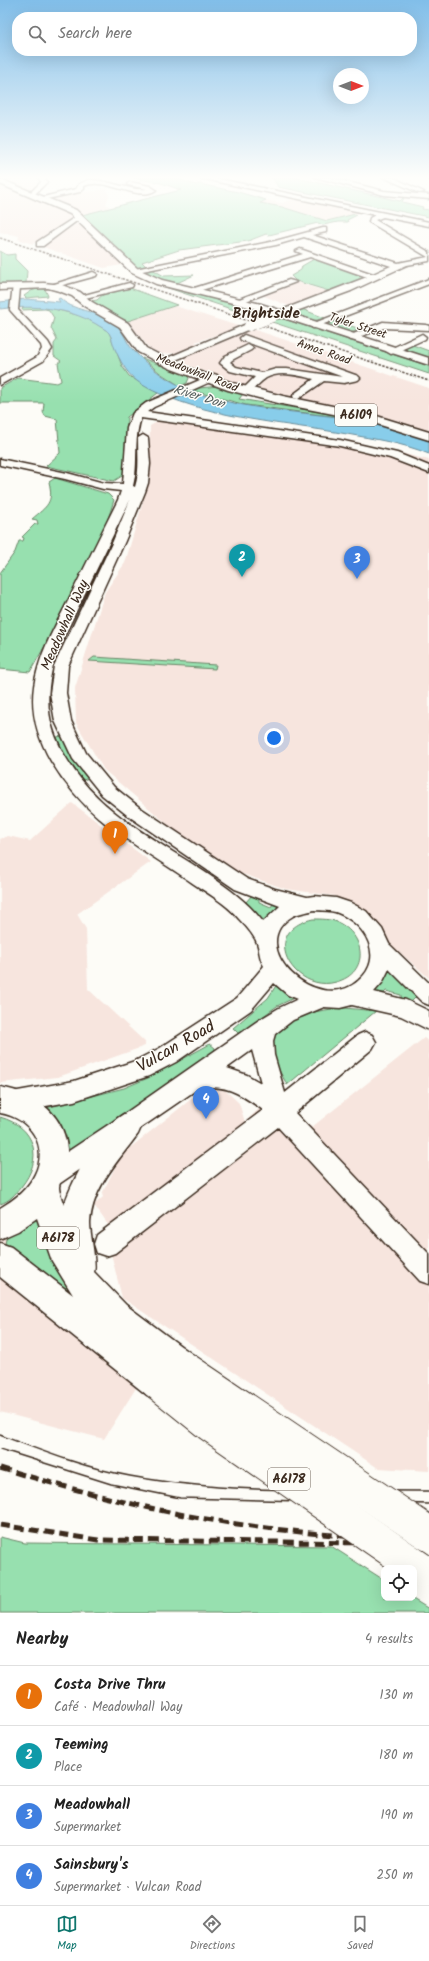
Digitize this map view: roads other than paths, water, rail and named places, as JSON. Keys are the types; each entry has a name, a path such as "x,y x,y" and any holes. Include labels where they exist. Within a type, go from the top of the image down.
{"main road":[{"path":"116,252 135,271"},
{"name":"Tyler Street","path":"135,271 160,282 279,311 313,325 428,362"},
{"path":"0,288 15,294 45,286"},
{"name":"Meadowhall Road","path":"45,286 68,290 81,297 88,304 124,325 139,346 194,382"},
{"name":"Meadowhall Road","path":"158,358 179,360 215,380 246,390 282,400 367,417 429,436"},
{"path":"194,382 215,380"},
{"name":"A6178","path":"0,1224 25,1210 35,1200 46,1182 53,1154 52,1141 48,1130 41,1120 33,1112 6,1101"},
{"path":"84,1284 75,1242 77,1209 91,1173 128,1125"},
{"name":"A6178","path":"46,1182 62,1248 67,1259 84,1284 118,1318 167,1372 210,1424 425,1573"},
{"name":"A6178","path":"0,1258 167,1372 429,1534"}],"street":[{"path":"135,271 229,252"},
{"path":"304,252 373,277"},
{"path":"356,252 398,266"},
{"path":"192,290 309,254"},
{"path":"179,360 279,311 296,308 348,289 411,261 429,258"},
{"path":"248,273 261,278"},
{"path":"45,286 92,274"},
{"path":"313,325 429,281"},
{"path":"238,301 286,283"},
{"path":"81,297 129,285"},
{"path":"412,287 423,291"},
{"path":"258,293 272,298"},
{"path":"0,382 40,359 47,349 45,344 14,310 15,294"},
{"path":"350,337 378,325 388,324 424,335"},
{"path":"391,350 424,335"},
{"name":"Amos Road","path":"244,338 354,378 344,380 288,372 272,373 263,376 246,390"},
{"path":"248,348 228,358 225,363 233,369 263,376"},
{"path":"298,396 323,377"},
{"name":"Meadowhall Way","path":"194,382 142,415 132,428 131,488 97,576 57,655 43,672 40,707 45,733 70,777 100,810 235,904 246,913 265,939"},
{"path":"158,404 164,418"},
{"path":"142,415 368,448 414,463 429,470"},
{"name":"Meadowhall Way","path":"131,488 142,483 144,464 142,415"},
{"path":"143,429 164,418"},
{"path":"0,462 66,476 103,486 113,491 131,488"},
{"name":"Meadowhall Way","path":"57,655 59,671 58,693 66,727 79,755 108,791 143,818 242,884 272,896 304,904"},
{"path":"100,810 118,800"},
{"path":"143,818 142,825 144,831 159,845 166,856"},
{"path":"381,949 380,968 376,976 362,991 341,999 322,999 294,989 280,976 273,967 267,952 265,939 270,927 279,916 295,907 304,904 324,903 350,910 363,919 373,929 381,949 429,996"},
{"name":"Vulcan Road","path":"6,1101 74,1091 112,1080 141,1069 168,1055 244,1004 271,972 273,967"},
{"path":"352,996 406,1009 429,1021"},
{"path":"46,1182 266,1027 286,1014 322,999"},
{"path":"266,1027 262,1047 278,1109"},
{"path":"106,1244 365,1042"},
{"path":"194,1079 208,1076 224,1076 241,1083 278,1109 429,1272"}],"water":[{"name":"River Don","path":"60,298 71,306 100,315 114,323 120,329 133,350 146,363 168,379 193,392 216,399 266,409 365,421 381,425 406,432 429,441 429,454 388,442 251,419 204,409 180,402 158,393 137,381 123,365 109,333 105,329 85,318 50,309 25,307 0,309 0,302 26,299 60,302 58,299"}],"tram line":[{"path":"0,1435 64,1458 113,1473 167,1482 204,1486 279,1490 429,1491"},
{"path":"0,1449 111,1484 180,1498 429,1504"}],"railway":[{"path":"43,252 429,381"},
{"path":"0,1468 51,1483 154,1509 234,1524 290,1531 429,1543"},
{"path":"0,1525 98,1540 371,1543"}],"place":[{"name":"Teeming","path":"242,577"},
{"name":"Meadowhall","path":"357,579"},
{"name":"Costa Drive Thru","path":"115,854"},
{"name":"Sainsbury's","path":"206,1119"}],"district":[{"name":"Brightside","path":"266,314"}]}
